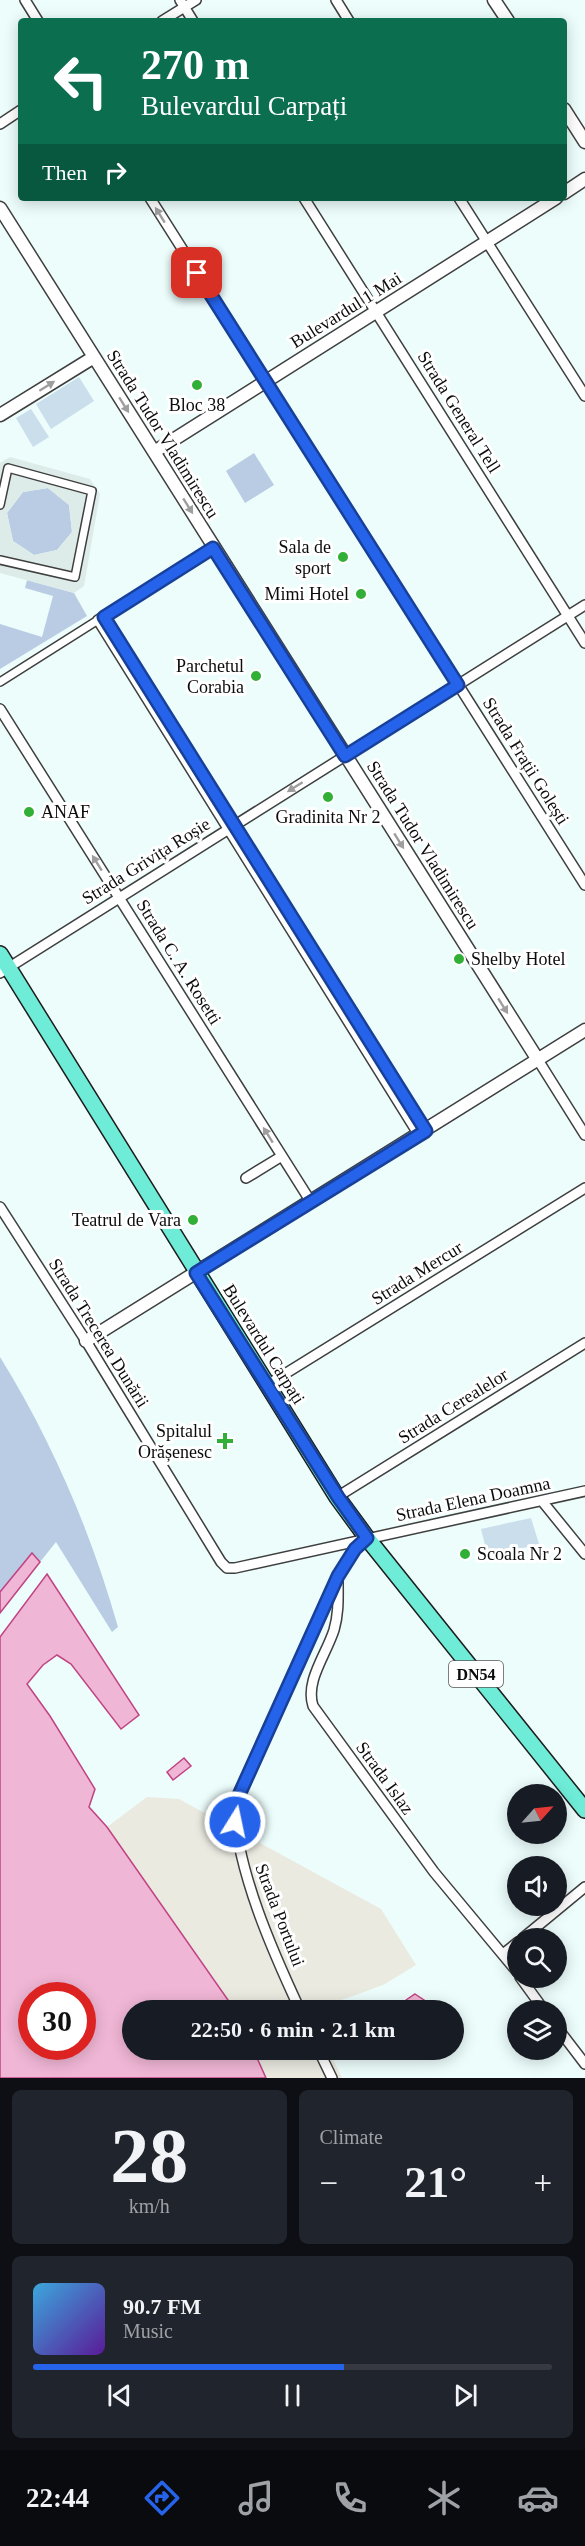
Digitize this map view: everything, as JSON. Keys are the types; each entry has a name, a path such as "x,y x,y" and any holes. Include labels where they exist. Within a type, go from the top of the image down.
{"main road":[{"name":"Bulevardul Carpați","path":"3,965 338,1497 367,1538"},
{"name":"DN54","path":"367,1538 585,1810"}],"street":[{"path":"25,0 36,18"},
{"path":"165,18 182,3 196,0"},
{"path":"336,0 347,18"},
{"path":"494,0 506,18"},
{"path":"182,3 191,18"},
{"path":"0,124 18,112"},
{"path":"567,114 585,142"},
{"path":"567,191 585,179"},
{"name":"Strada Frații Golești","path":"152,201 585,885"},
{"name":"Strada General Tell","path":"306,201 585,643"},
{"path":"461,201 585,396"},
{"name":"Bulevardul 1 Mai","path":"154,452 551,201"},
{"name":"Strada Tudor Vladimirescu","path":"0,208 585,1135"},
{"path":"0,415 94,357"},
{"path":"0,505 8,468 93,491 75,577 0,560"},
{"path":"0,682 213,548"},
{"name":"Strada Grivița Roșie","path":"3,965 119,898 585,605"},
{"path":"100,618 422,1133"},
{"name":"Strada C. A. Rosetti","path":"0,709 311,1202"},
{"path":"86,1341 585,1030"},
{"path":"246,1178 282,1156"},
{"name":"Strada Mercur","path":"267,1385 585,1188"},
{"name":"Strada Trecerea Dunării","path":"0,1207 86,1341 220,1562 227,1568 235,1568 367,1538"},
{"name":"Strada Cerealelor","path":"338,1497 585,1343"},
{"name":"Strada Elena Doamna","path":"367,1538 585,1491"},
{"path":"542,1501 585,1554"},
{"name":"Strada Portului","path":"296,2000 246,1873 236,1837 234,1806 338,1576 355,1549 367,1538"},
{"name":"Strada Islaz","path":"338,1576 339,1610 333,1632 310,1689 313,1706 434,1872 507,1959"},
{"path":"535,1928 585,1887"},
{"path":"503,1954 507,1951"},
{"path":"567,2040 585,2064"},
{"path":"323,2060 332,2078"}],"shaded area":[{"path":"79,377 94,401 51,429 36,404"},
{"path":"31,409 49,437 33,447 16,418"},
{"path":"254,453 274,485 245,503 226,471"},
{"path":"10,457 90,479 100,494 84,586 74,593 0,573 0,463","holes":["48,488 69,505 72,532 57,550 34,555 13,541 7,513 23,492"]},
{"path":"48,488 69,505 72,532 57,550 34,555 13,541 7,513 23,492"},
{"path":"27,580 74,593 87,616 0,669 0,624 42,637 53,596 25,588"},
{"path":"0,1357 37,1421 83,1522 118,1627 112,1632 56,1542 40,1562 32,1554 0,1592"},
{"path":"531,1518 539,1544 488,1557 481,1529"},
{"path":"32,1553 40,1562 0,1613 0,1592"},
{"path":"47,1574 139,1715 121,1729 71,1664 57,1655 43,1665 27,1684 50,1716 95,1789 89,1807 107,1827 228,2000 122,2000 122,2060 258,2060 266,2078 0,2078 0,1637"},
{"path":"184,1758 191,1766 173,1780 167,1772"},
{"path":"147,1797 179,1799 381,1909 416,1965 383,1985 342,2000 228,2000 107,1827"},
{"path":"415,1994 424,2000 406,2000"},
{"path":"258,2060 333,2060 342,2078 266,2078"}],"place":[{"name":"Bloc 38","path":"197,385"},
{"name":"Sala de sport","path":"343,557"},
{"name":"Mimi Hotel","path":"361,594"},
{"name":"Parchetul Corabia","path":"256,676"},
{"name":"Gradinita Nr 2","path":"328,797"},
{"name":"ANAF","path":"29,812"},
{"name":"Shelby Hotel","path":"459,959"},
{"name":"Teatrul de Vara","path":"193,1220"},
{"name":"Spitalul Orășenesc","path":"225,1441"},
{"name":"Scoala Nr 2","path":"465,1554"}],"route":[{"path":"197,273 458,685 345,756 213,548 104,617 426,1131 196,1273 338,1497 367,1538 355,1549 338,1576 234,1806 235,1822"}]}
